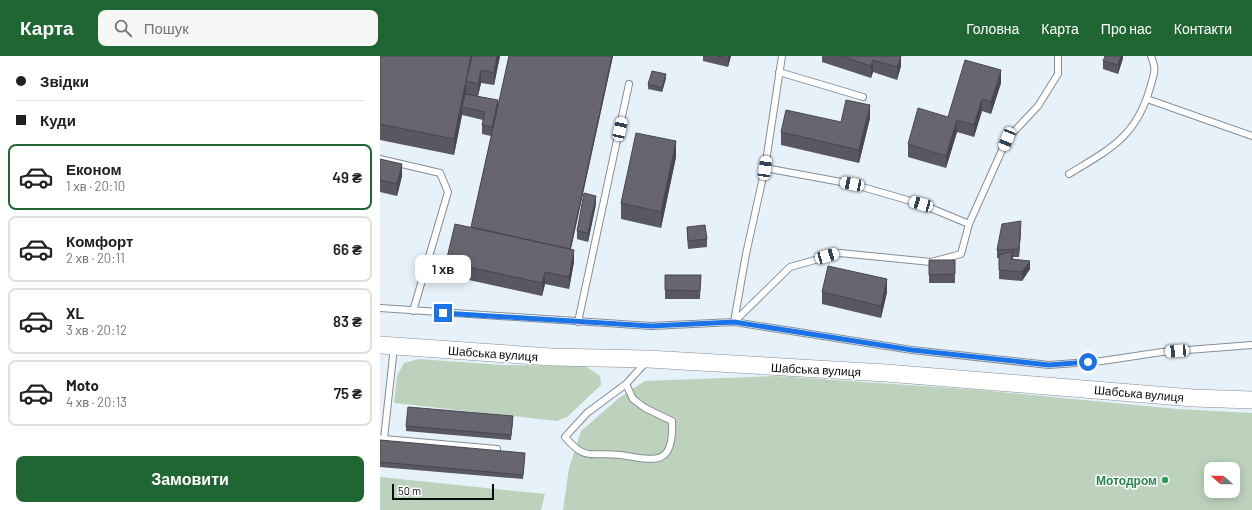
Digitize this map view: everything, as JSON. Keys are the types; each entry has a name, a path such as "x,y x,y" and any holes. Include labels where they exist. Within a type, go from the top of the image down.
{"street":[{"name":"Шабська вулиця","path":"387,346 551,357 648,359 894,373 1193,398 1252,400"}],"lane":[{"path":"734,322 746,254 765,168 782,56"},
{"path":"734,322 790,267 840,253 931,262 961,254 969,224 1007,139 1038,106 1058,74 1058,56"},
{"path":"1069,174 1114,146 1135,125 1147,99 1156,68 1151,56"},
{"path":"779,72 862,97"},
{"path":"578,322 629,84"},
{"path":"1147,99 1252,136"},
{"path":"380,159 440,173 448,192 413,311"},
{"path":"765,168 852,184 921,204 969,224"},
{"path":"380,308 651,326 734,322 912,350 1049,365 1102,361 1162,352 1252,345"},
{"path":"387,346 382,438 497,449"},
{"path":"626,384 633,399 645,408 672,421 673,439 666,453 657,460 639,459 619,455 585,454 574,447 565,436 587,413 626,384 648,359"}],"green space":[{"path":"419,359 502,365 585,366 600,376 601,385 567,417 557,421 394,403 397,376 404,363"},
{"path":"777,376 979,390 1177,409 1252,413 1252,510 563,510 569,468 581,431 619,398 645,381"},
{"path":"380,477 545,494 541,510 380,510"}],"building":[{"path":"380,56 471,56 454,139 380,124"},
{"path":"472,56 497,56 494,73 481,70 478,84 466,81"},
{"path":"509,56 612,56 570,249 471,227"},
{"path":"717,56 729,56 728,59"},
{"path":"841,56 901,56 897,67 873,60 871,66"},
{"path":"1105,56 1121,56 1118,65 1103,61"},
{"path":"965,60 1001,70 991,102 982,99 974,125 957,120 946,156 908,144 918,108 948,117"},
{"path":"652,71 666,74 662,88 648,84"},
{"path":"465,94 498,100 492,127 482,125 485,112 462,107"},
{"path":"846,100 870,105 859,150 781,132 786,110 841,122"},
{"path":"636,133 676,141 661,212 621,203"},
{"path":"380,159 402,164 397,184 380,180"},
{"path":"584,193 596,196 588,233 577,231"},
{"path":"1021,221 1019,249 997,250 1002,224"},
{"path":"455,224 574,250 569,277 545,272 542,283 446,262"},
{"path":"705,225 707,239 688,241 687,227"},
{"path":"1013,251 1011,259 1030,261 1022,272 999,270 999,255"},
{"path":"929,260 955,260 955,274 929,275"},
{"path":"828,266 887,279 881,306 822,292"},
{"path":"665,275 701,275 700,291 665,290"},
{"path":"408,407 513,416 511,435 406,426"},
{"path":"380,440 525,453 523,475 380,462"}],"place":[{"name":"Мотодром","path":"1165,480"}],"route":[{"path":"443,313 651,326 734,322 912,350 1049,365 1088,362"}]}
